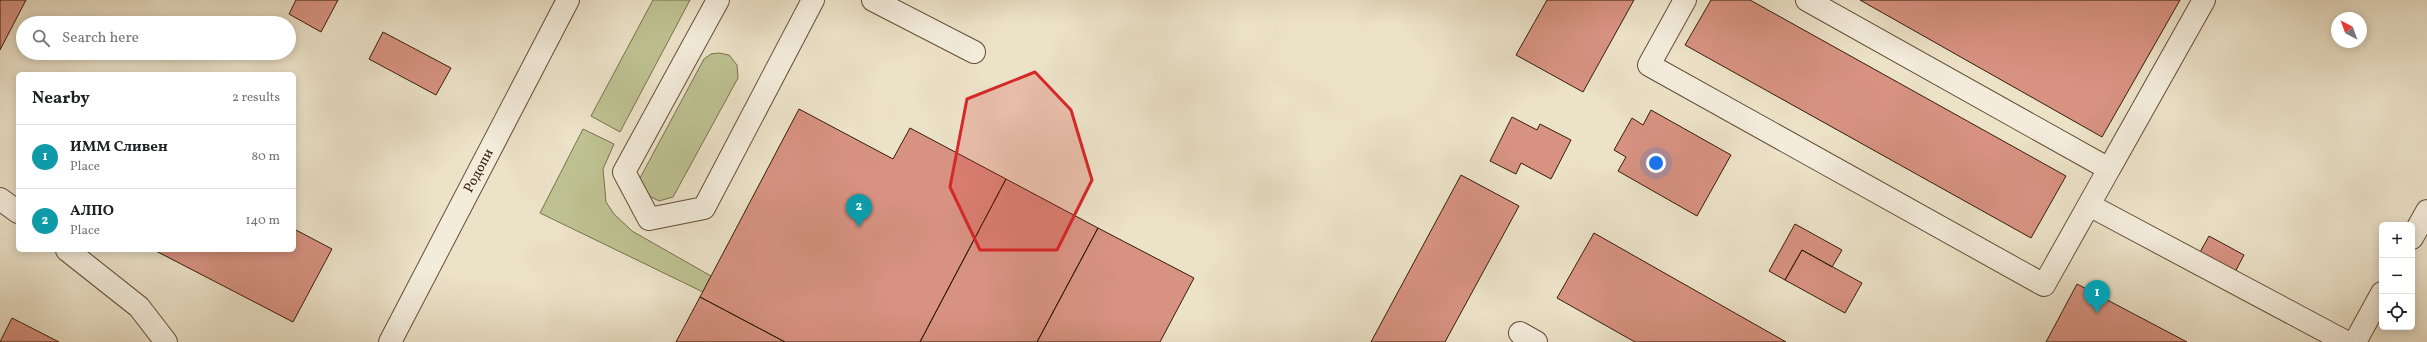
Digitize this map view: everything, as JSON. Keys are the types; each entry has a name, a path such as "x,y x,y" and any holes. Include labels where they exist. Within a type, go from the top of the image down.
{"street":[{"name":"Родопи","path":"390,342 568,0"},
{"path":"718,0 624,172 649,219 704,208 813,0"},
{"path":"873,0 974,52"},
{"path":"1685,0 1649,65 2044,285 2204,0"},
{"path":"1807,0 2109,169"},
{"path":"0,199 16,211"},
{"path":"2089,205 2346,342"},
{"path":"2415,233 2427,211"},
{"path":"70,252 139,307 166,342"},
{"path":"2355,342 2381,294"}],"highlighted area":[{"path":"1035,72 1071,110 1092,180 1057,250 980,250 950,187 967,99"}],"green space":[{"path":"653,0 690,0 620,132 591,116"},
{"path":"719,53 729,55 737,65 738,78 673,197 659,201 647,195 640,178 704,59 711,54"},
{"path":"583,129 614,144 603,169 606,202 614,214 632,231 711,276 703,292 540,213"}],"building":[{"path":"0,0 26,0 18,16 16,16 16,19 0,50"},
{"path":"296,0 338,0 321,32 296,18 296,16 289,14"},
{"path":"1547,0 1634,0 1583,92 1516,55"},
{"path":"1711,0 1750,0 2066,176 2031,238 1685,45"},
{"path":"1860,0 2180,0 2102,137"},
{"path":"383,32 451,68 436,95 369,59"},
{"path":"799,109 893,159 910,128 1006,179 920,342 785,342 700,297"},
{"path":"1651,110 1731,155 1697,216 1618,171 1626,157 1614,150 1632,118 1643,125"},
{"path":"1512,117 1537,130 1540,124 1571,140 1551,179 1521,163 1516,174 1490,161"},
{"path":"1461,175 1519,206 1445,342 1371,342"},
{"path":"1006,179 1098,228 1037,342 920,342"},
{"path":"1795,224 1842,250 1832,267 1802,250 1785,280 1769,271"},
{"path":"1098,228 1194,278 1160,342 1037,342"},
{"path":"296,230 332,249 293,322 158,252 296,252"},
{"path":"1594,233 1786,342 1635,342 1557,298"},
{"path":"2209,236 2244,255 2234,274 2199,254"},
{"path":"1802,250 1862,283 1845,313 1785,280"},
{"path":"2077,284 2187,342 2046,342"},
{"path":"700,297 785,342 676,342"},
{"path":"12,318 59,342 0,342"}],"place":[{"name":"АЛПО","path":"859,227"},
{"name":"ИММ Сливен","path":"2097,313"}]}
